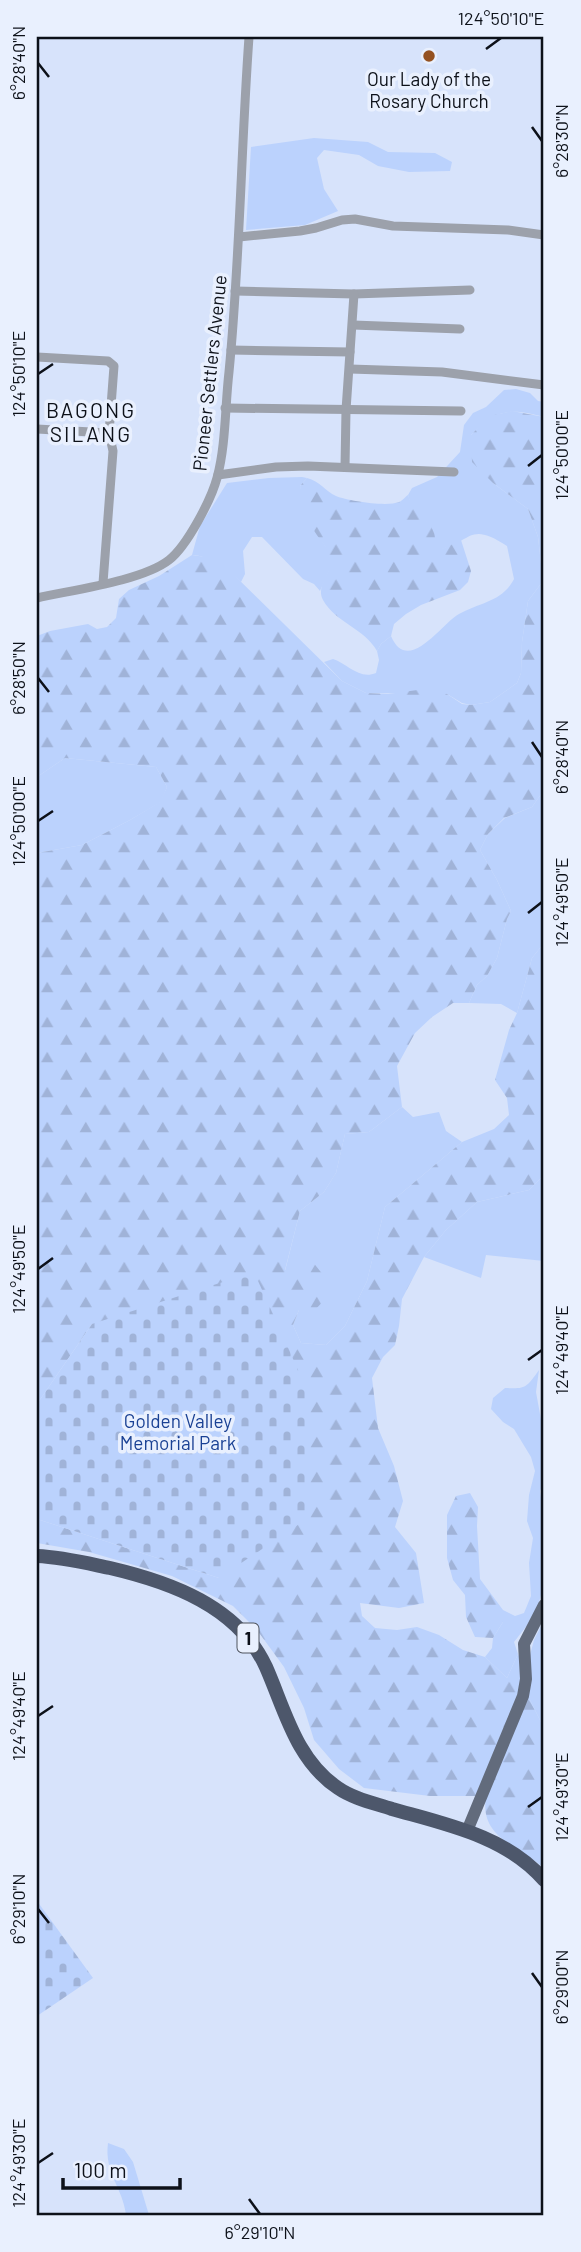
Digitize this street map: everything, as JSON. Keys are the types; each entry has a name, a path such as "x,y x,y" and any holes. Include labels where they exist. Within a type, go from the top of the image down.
{"highway":[{"name":"1","path":"37,1556 82,1562 140,1575 167,1583 199,1599 232,1621 254,1645 304,1753 324,1778 357,1798 467,1831 514,1854 544,1880"}],"main road":[{"path":"467,1831 523,1696 526,1679 524,1644 544,1605"}],"street":[{"name":"Pioneer Settlers Avenue","path":"37,598 142,574 170,560 207,503 218,475 239,237 249,37"},
{"path":"239,237 300,231 342,219 393,226 508,230 544,235"},
{"path":"235,291 354,294 470,290"},
{"path":"345,467 354,294"},
{"path":"353,325 460,329"},
{"path":"231,350 350,352"},
{"path":"37,357 102,360 112,363 115,371 108,433 113,451 103,583"},
{"path":"350,369 442,372 544,385"},
{"path":"225,408 460,411"},
{"path":"37,429 108,433"},
{"path":"218,475 276,467 454,472"}],"green space":[{"path":"314,138 368,142 388,152 435,153 452,162 450,171 409,172 378,166 359,155 324,150 317,158 324,189 338,211 305,225 246,230 251,147"},
{"path":"516,389 530,393 538,401 544,402 544,417 521,412 504,413 489,420 471,435 493,483 528,509 538,537 543,581 528,601 521,673 517,683 490,702 471,705 447,694 366,693 342,681 324,662 333,659 359,673 376,673 379,660 377,651 391,636 398,647 406,651 416,649 459,614 497,597 514,579 507,546 494,538 477,534 437,550 434,546 434,533 412,508 408,495 412,488 437,477 460,452 464,425 473,413 486,407 504,390"},
{"path":"512,411 544,417 544,790 532,807 504,818 488,834 480,850 511,911 497,958 487,976 477,985 469,1003 453,1003 415,1033 397,1066 402,1107 369,1132 345,1134 336,1173 324,1192 300,1211 285,1270 312,1261 324,1276 328,1296 314,1311 299,1310 293,1325 301,1343 326,1345 345,1326 367,1281 385,1207 462,1142 494,1129 509,1115 507,1098 495,1080 532,958 544,943 544,1175 529,1190 477,1202 446,1230 424,1257 402,1299 395,1345 383,1357 372,1378 378,1428 394,1466 403,1501 395,1527 416,1553 424,1603 399,1608 360,1603 362,1616 375,1628 397,1630 417,1627 439,1635 463,1650 485,1657 507,1678 518,1654 532,1682 530,1700 544,1728 544,1868 494,1831 485,1810 486,1796 430,1796 364,1788 339,1769 314,1740 304,1708 284,1667 257,1630 233,1606 172,1576 89,1552 37,1543 37,1519 219,1578 92,1324 37,1404 37,853 82,845 160,802 167,787 156,767 65,758 37,777 37,636 88,624 97,629 107,627 116,618 119,599 129,590 159,576 192,555 206,557 232,573 342,681 366,693 388,694 425,689 447,694 462,704 490,702 517,683 521,673 528,601 543,581 538,537 528,509 493,483 472,462 471,435 490,416"},
{"path":"307,478 300,486 313,528 328,550 332,564 320,591 314,584 303,579 262,537 252,537 243,551 245,574 241,582 212,561 192,555 200,526 227,483"},
{"path":"307,478 336,496 358,501 393,503 400,502 408,495 414,507 432,528 437,549 461,540 471,571 468,582 460,590 421,605 406,614 394,624 391,636 377,651 372,643 328,608 323,600 321,589 330,559 304,507 300,486"},
{"path":"65,758 156,767 167,787 161,802 82,845 37,853 37,777"},
{"path":"544,790 544,943 532,958 517,1013 501,1004 469,1003 477,985 487,976 497,958 511,911 480,850 488,834 505,818 532,807"},
{"path":"402,1107 413,1117 439,1112 446,1131 462,1142 385,1207 367,1281 345,1326 326,1345 301,1343 293,1325 299,1310 285,1271 300,1211 324,1192 336,1173 345,1134 369,1132"},
{"path":"544,1175 544,1261 486,1255 481,1278 424,1257 446,1230 477,1202 529,1190"},
{"name":"Golden Valley Memorial Park","path":"254,1272 307,1390 308,1518 219,1578 37,1519 37,1404 92,1324"},
{"path":"539,1370 536,1392 544,1436 544,1482 540,1491 544,1519 544,1583 536,1614 514,1642 518,1654 507,1678 485,1657 492,1648 493,1638 503,1622 503,1610 515,1616 524,1613 531,1596 529,1563 533,1538 527,1521 529,1495 535,1471 531,1457 514,1429 491,1409 493,1398 505,1388 525,1386"},
{"path":"470,1493 478,1507 480,1579 503,1610 503,1622 493,1638 475,1637 466,1617 465,1595 453,1580 447,1558 447,1515 456,1496"},
{"path":"544,1620 544,1728 530,1700 530,1655"},
{"path":"37,1901 93,1978 37,2016"},
{"path":"108,2143 124,2149 133,2162 149,2215 126,2215 111,2172"}],"place":[{"name":"Our Lady of the Rosary Church","path":"429,56"}],"district":[{"name":"BAGONG SILANG","path":"91,421"}]}
